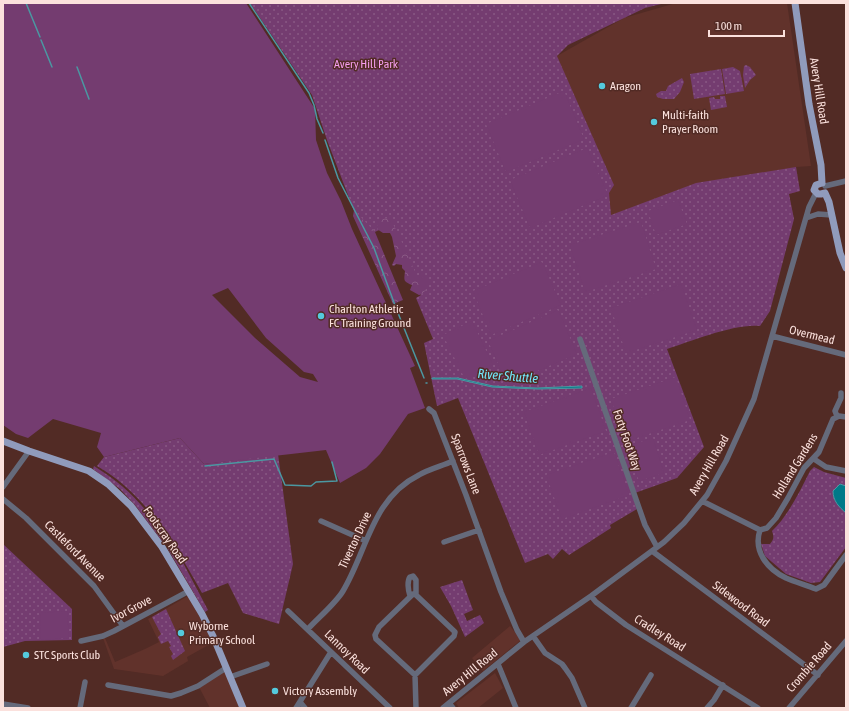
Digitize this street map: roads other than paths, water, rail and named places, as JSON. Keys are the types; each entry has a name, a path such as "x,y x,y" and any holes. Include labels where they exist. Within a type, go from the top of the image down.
{"main road":[{"name":"Avery Hill Road","path":"795,3 807,91 824,187 840,253 846,268"},
{"path":"816,193 820,194 824,187"},
{"name":"Footscray Road","path":"3,440 29,451 89,471 120,495 131,506 152,532 189,591 213,636 243,708"}],"street":[{"path":"824,187 846,181"},
{"name":"Avery Hill Road","path":"443,708 451,706 524,642 591,596 657,547 684,523 708,495 726,461 754,399 806,218 816,193"},
{"path":"806,218 818,214 832,215"},
{"name":"Overmead","path":"772,336 846,355"},
{"name":"Forty Foot Way","path":"580,339 645,525 657,547"},
{"name":"Holland Gardens","path":"760,530 767,528 771,523 788,498 804,468 819,452 833,419 837,416 835,411 841,398 841,393"},
{"name":"Sparrows Lane","path":"429,409 434,413 517,630 524,642"},
{"path":"837,416 846,417"},
{"path":"3,487 29,451"},
{"path":"814,459 826,467 846,471"},
{"name":"Tiverton Drive","path":"308,629 343,591 374,521 393,494 418,475 453,461"},
{"name":"Castleford Avenue","path":"3,499 26,518 94,586 123,626"},
{"path":"702,501 760,530 757,539 764,562 786,578 816,589 824,585 846,555"},
{"path":"321,521 366,541"},
{"path":"444,542 479,530"},
{"name":"Sidewood Road","path":"652,551 818,675"},
{"name":"Ivor Grove","path":"81,641 103,636 189,591"},
{"path":"415,675 454,636 455,632 413,595 377,630 375,637 415,675 416,708"},
{"name":"Cradley Road","path":"591,596 596,602 626,625 758,708"},
{"name":"Lannoy Road","path":"288,611 390,708"},
{"path":"533,636 545,653 562,664 565,668 572,678 584,708"},
{"name":"Crombie Road","path":"789,708 846,641"},
{"path":"296,708 331,652"},
{"path":"230,677 267,664"},
{"path":"498,664 516,708"},
{"path":"108,685 170,696 195,687 226,668"},
{"path":"631,708 651,675"},
{"path":"80,708 85,682"},
{"path":"707,708 714,700 722,685"},
{"path":"300,702 306,708"},
{"path":"3,704 28,708"}],"water":[{"name":"River Shuttle","path":"432,378 458,378 493,386 537,388 582,386 582,388 538,389 492,387 457,379"},
{"path":"840,484 846,486 846,513 837,504 833,495 833,491"}],"waterway":[{"name":"River Shuttle","path":"26,3 40,37"},
{"path":"249,3 309,93 323,133"},
{"name":"River Shuttle","path":"41,40 52,67"},
{"name":"River Shuttle","path":"77,67 89,99"},
{"path":"325,140 338,178 374,248 424,378"},
{"name":"River Shuttle","path":"205,466 274,459 285,485 311,486 316,482 337,481 332,462"}],"place":[{"name":"Aragon","path":"602,86"},
{"name":"Multi-faith Prayer Room","path":"654,122"},
{"name":"Charlton Athletic FC Training Ground","path":"321,316"},
{"name":"Wyborne Primary School","path":"181,633"},
{"name":"STC Sports Club","path":"26,655"},
{"name":"Victory Assembly","path":"275,691"}],"park label":[{"name":"Avery Hill Park","path":"366,64"}]}
